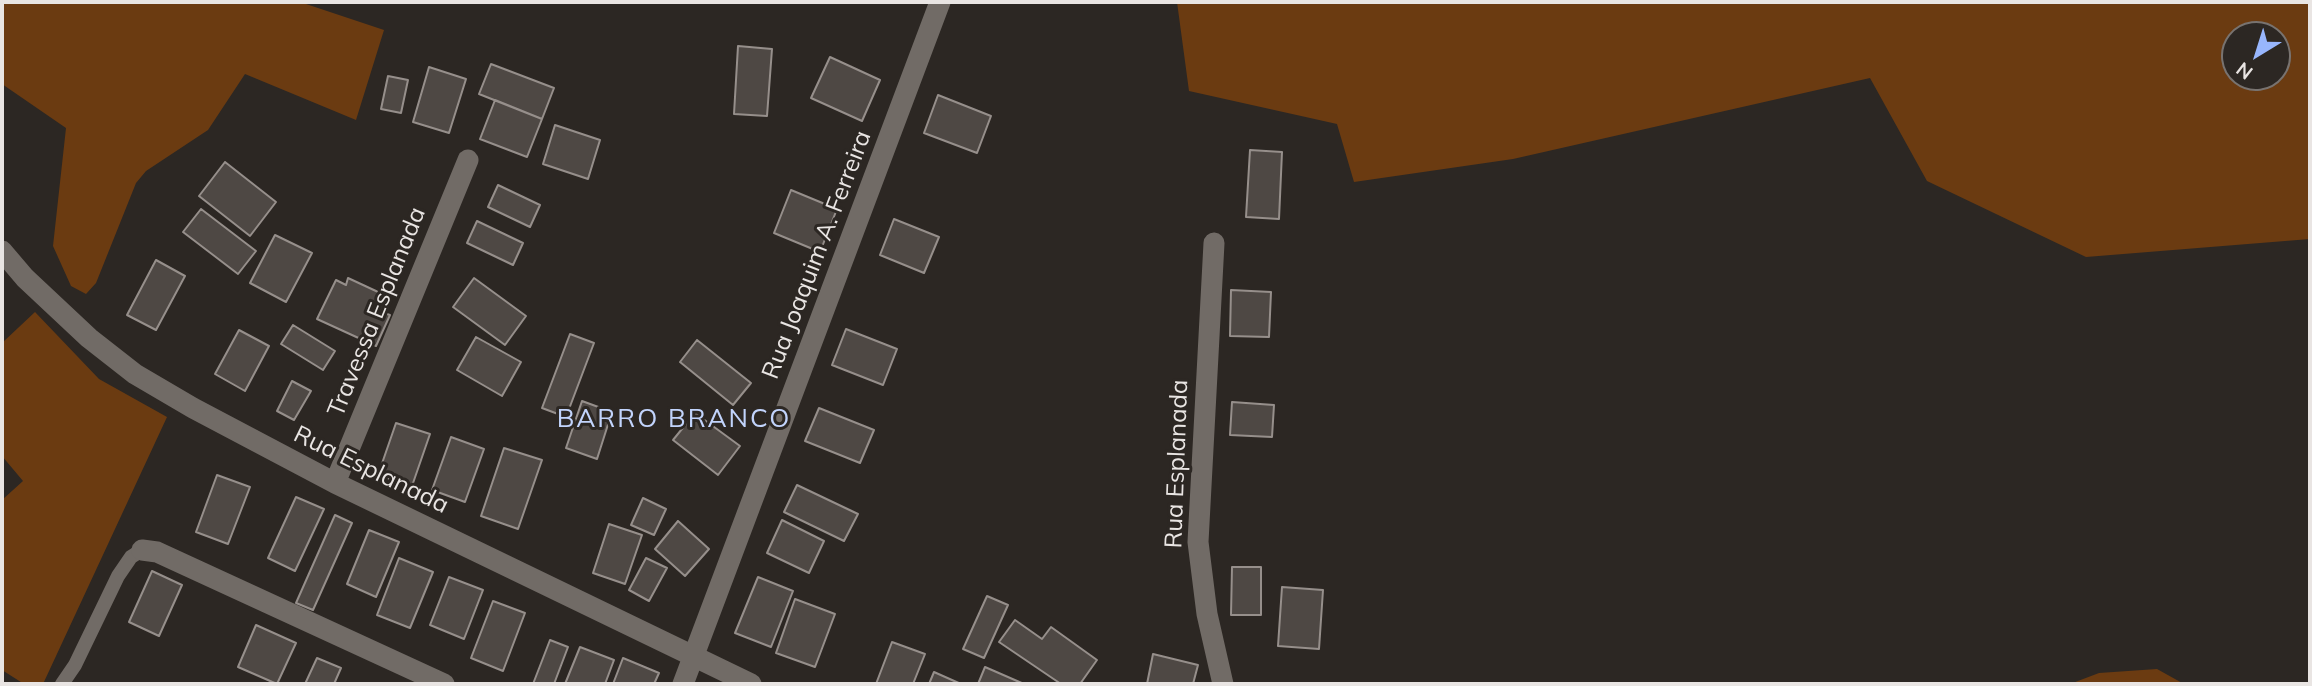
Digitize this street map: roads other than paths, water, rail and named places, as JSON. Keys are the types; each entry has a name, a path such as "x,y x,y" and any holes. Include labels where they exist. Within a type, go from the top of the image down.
{"street":[{"name":"Rua Joaquim A. Ferreira","path":"682,684 940,2"},
{"name":"Travessa Esplanada","path":"335,483 468,160"},
{"name":"Rua Esplanada","path":"1214,243 1198,541 1207,614 1223,684"},
{"name":"Rua Esplanada","path":"2,251 25,278 89,338 135,374 193,408 335,483 751,684"},
{"path":"142,550 157,552 444,684"}],"lane":[{"path":"62,684 75,665 118,576 131,557 142,550"}],"district":[{"name":"BARRO BRANCO","path":"674,419"}]}
